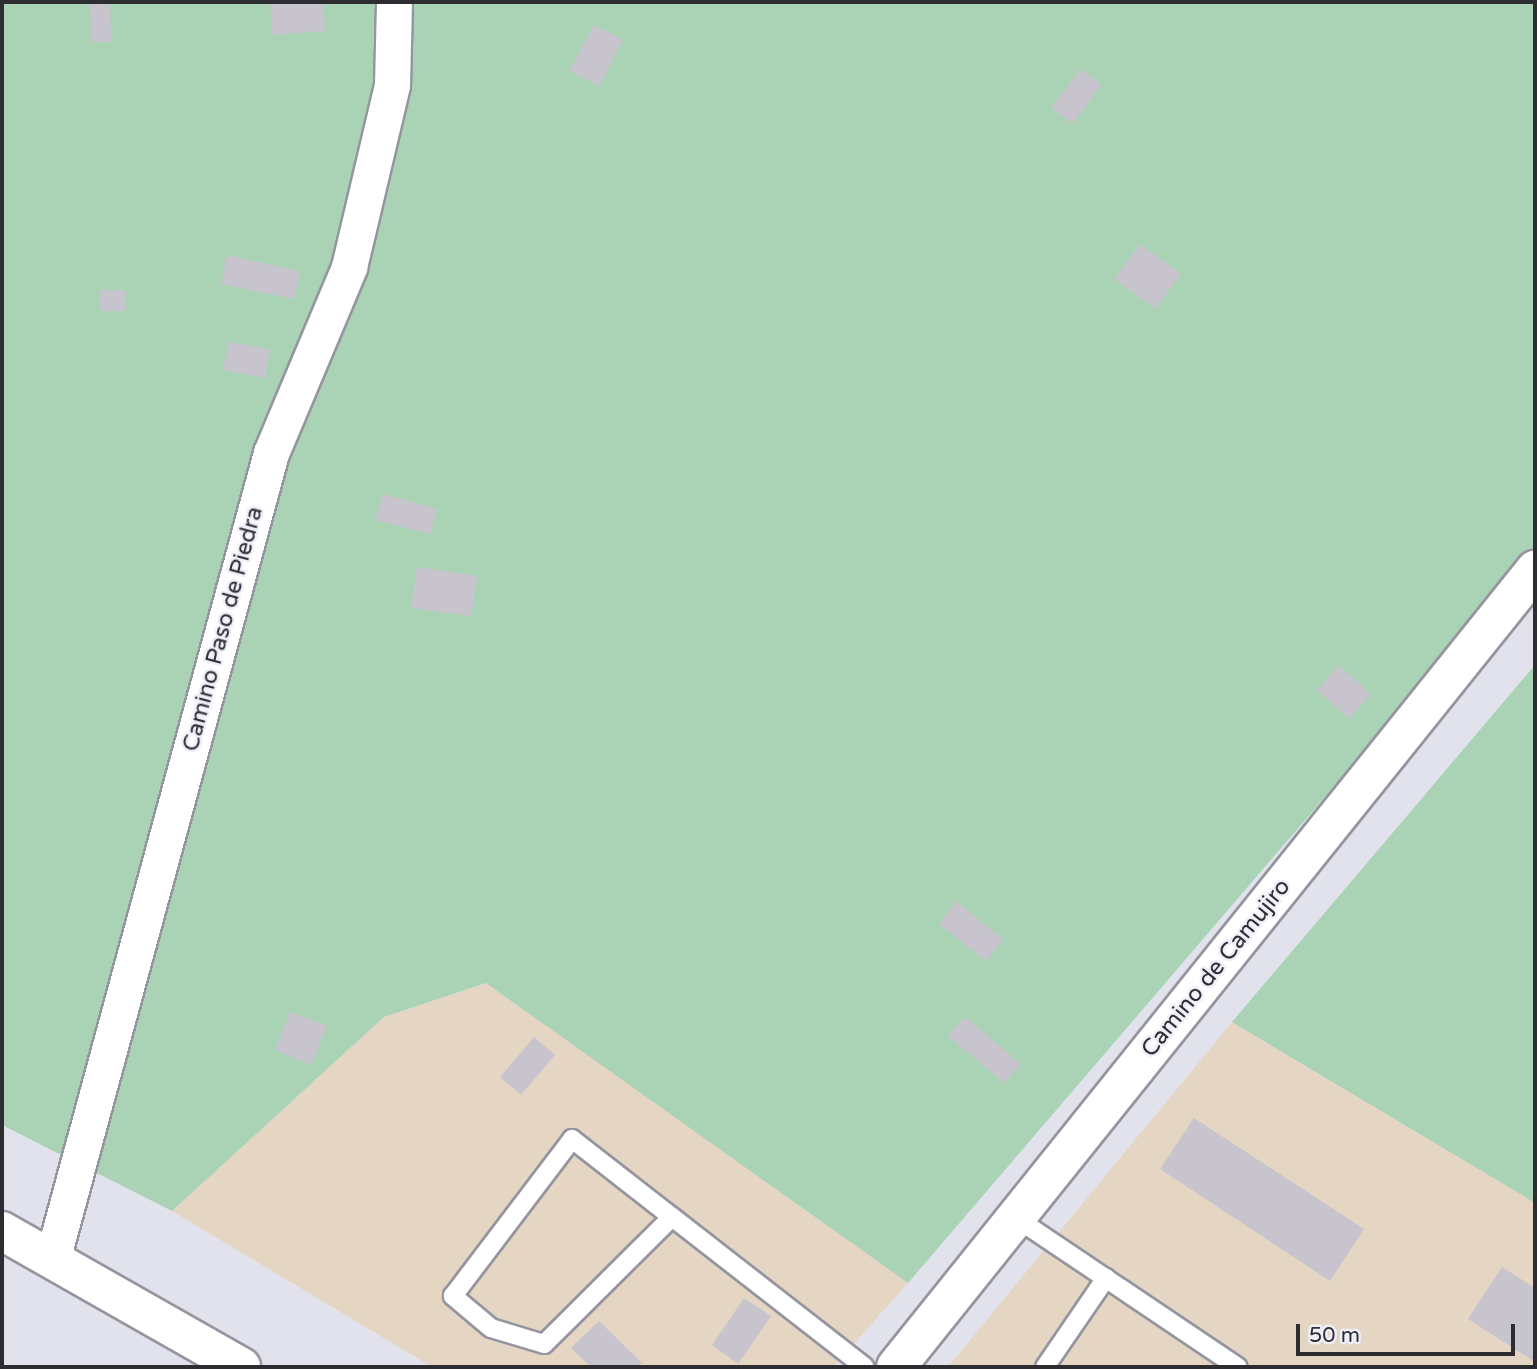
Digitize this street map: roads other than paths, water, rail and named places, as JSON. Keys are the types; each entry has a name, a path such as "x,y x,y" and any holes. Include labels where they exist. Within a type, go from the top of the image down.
{"street":[{"name":"Camino Paso de Piedra","path":"52,1260 271,453 349,267 392,85 394,2"},
{"name":"Camino de Camujiro","path":"896,1367 1535,570"},
{"path":"2,1231 241,1367"}],"lane":[{"path":"672,1217 544,1343 492,1328 453,1296 572,1139 865,1367"},
{"path":"1016,1218 1238,1367"},
{"path":"1045,1367 1105,1278"}]}
